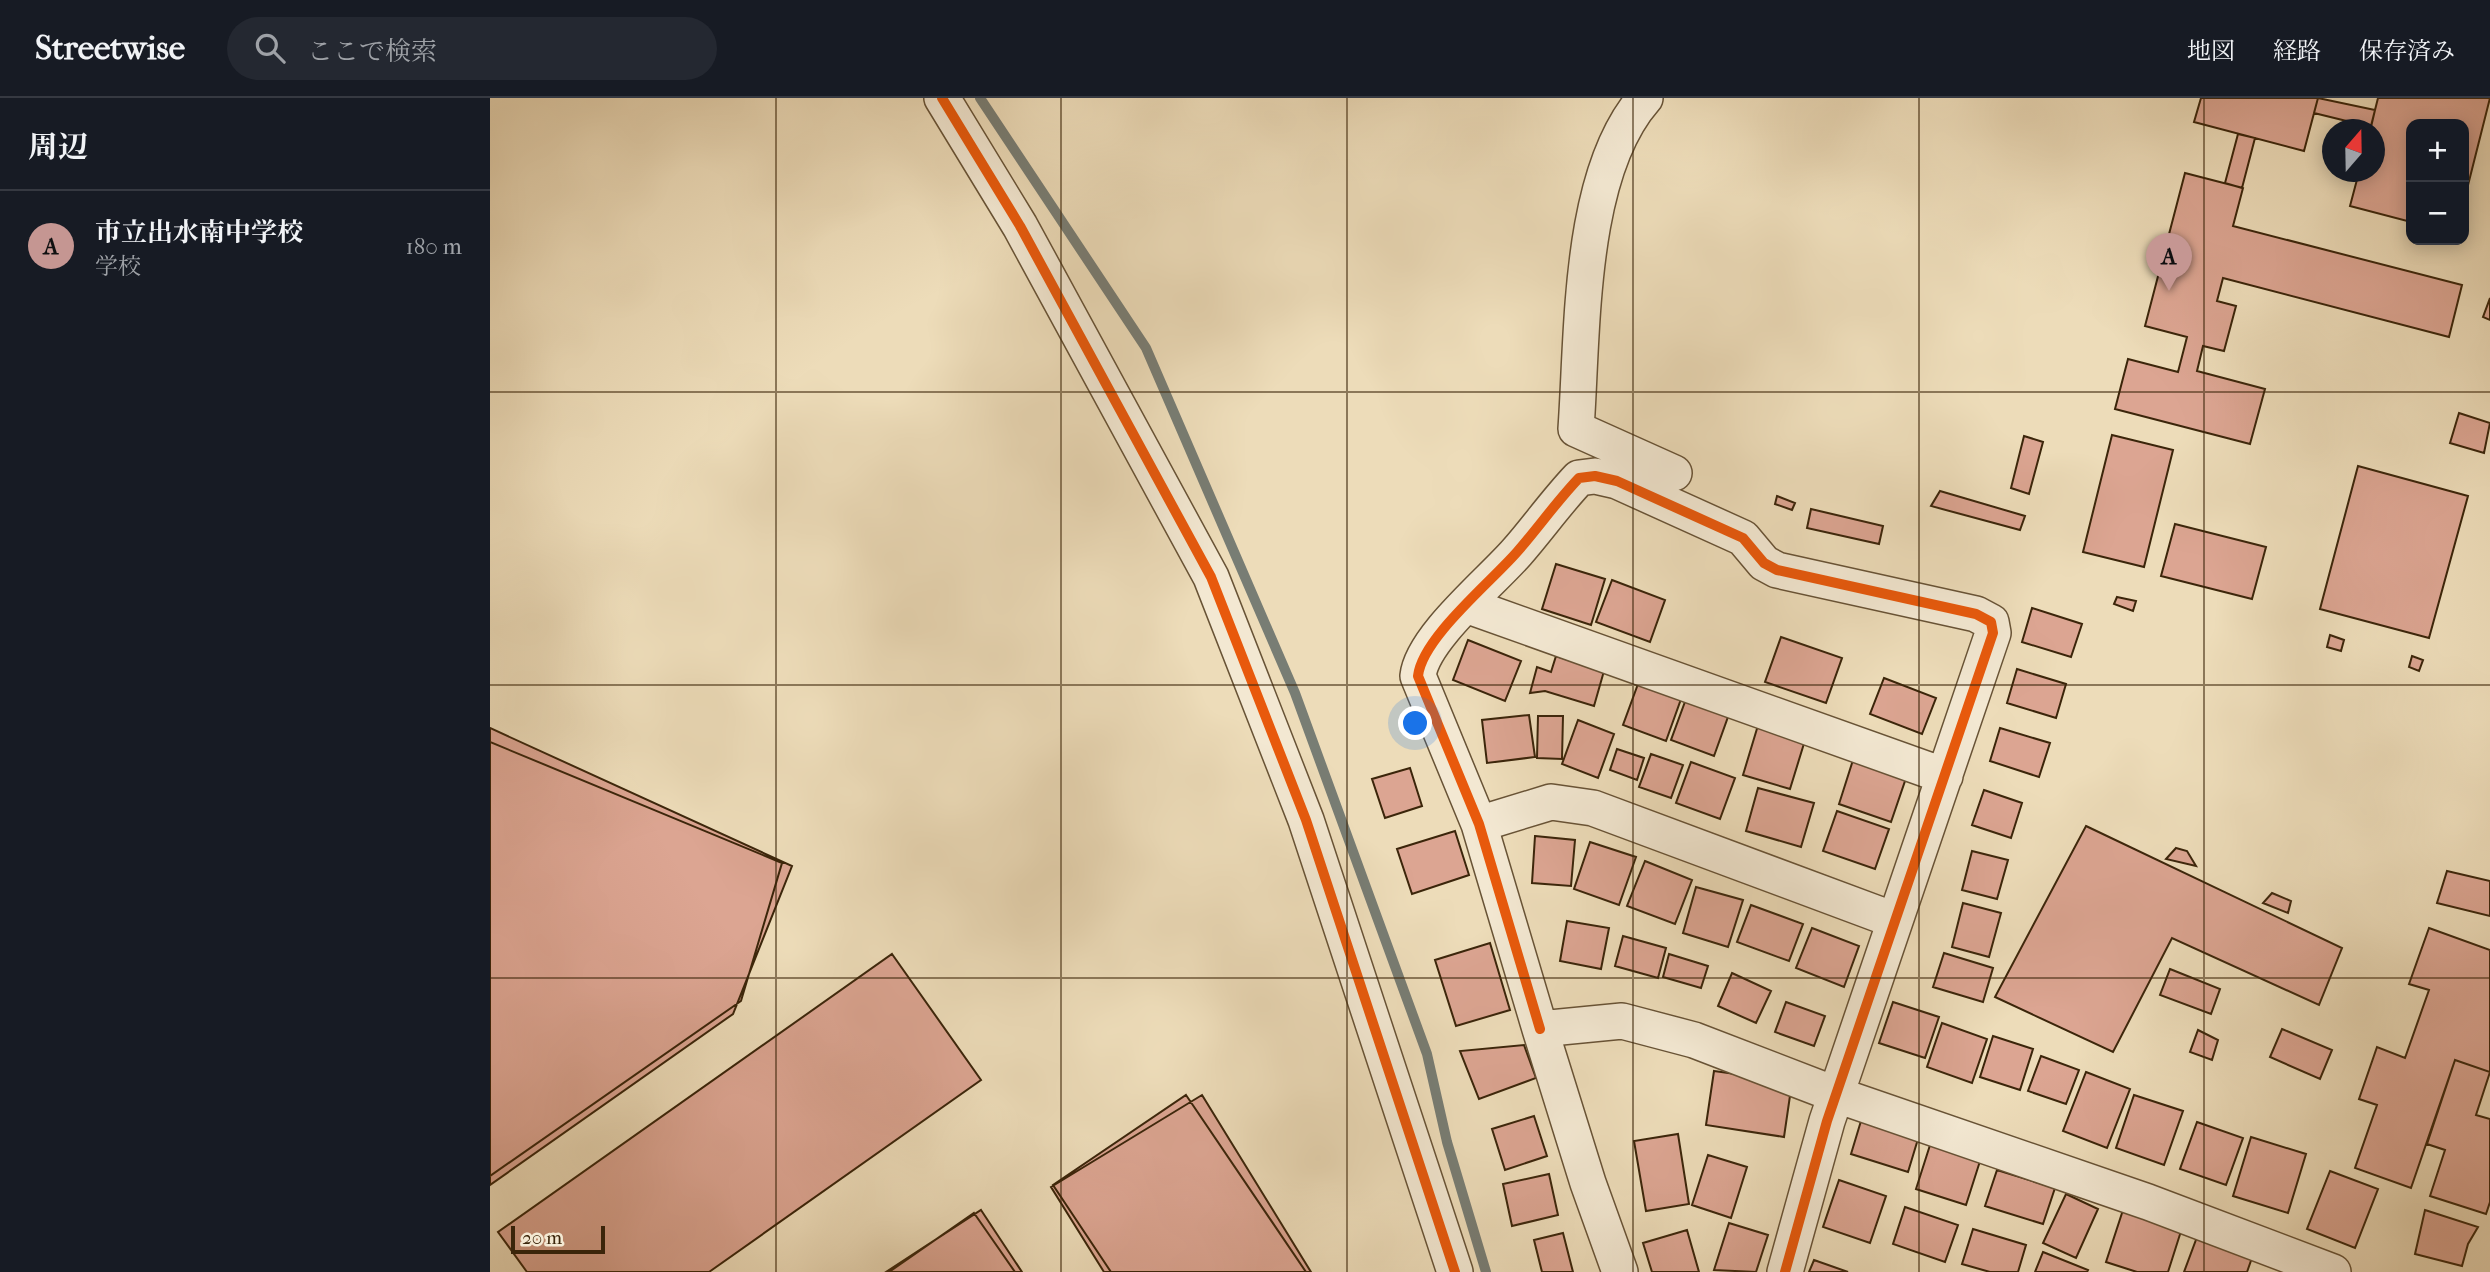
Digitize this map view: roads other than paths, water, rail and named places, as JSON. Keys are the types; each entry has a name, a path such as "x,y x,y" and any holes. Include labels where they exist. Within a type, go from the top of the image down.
{"street":[{"path":"942,98 1020,226 1211,577 1306,820 1455,1272"},
{"path":"1645,98 1628,118 1601,182 1588,273 1576,429 1674,473"},
{"path":"1620,1272 1588,1183 1479,824 1418,676 1420,661 1466,605 1515,554 1579,478 1595,476 1617,481 1743,538 1764,563 1777,570 1976,614 1991,622 1993,633 1894,920 1837,1096 1785,1272"},
{"path":"1466,605 1945,776"},
{"path":"1479,824 1551,802 1593,808 1894,920"},
{"path":"1540,1030 1622,1021 1694,1040 1837,1096 2148,1202 2333,1272"}],"waterway":[{"path":"980,98 1146,348 1295,693 1427,1054 1447,1142 1486,1272"}],"place":[{"name":"市立出水南中学校","path":"2169,291"}]}
